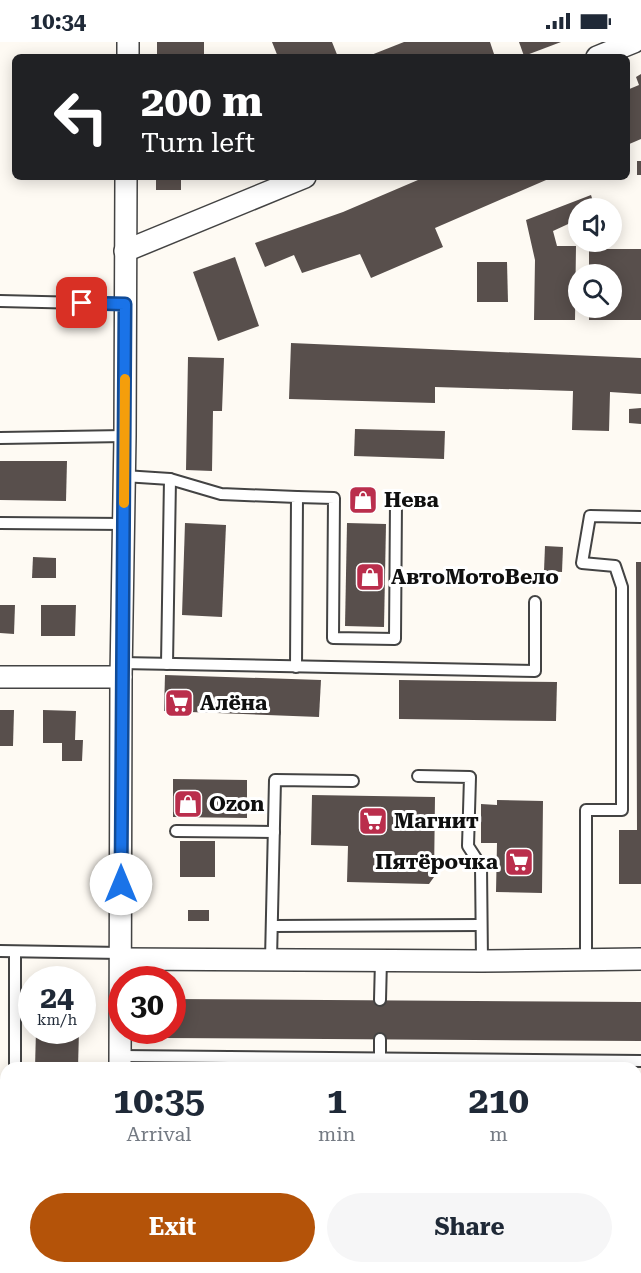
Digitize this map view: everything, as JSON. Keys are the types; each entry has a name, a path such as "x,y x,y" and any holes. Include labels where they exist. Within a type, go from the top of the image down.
{"street":[{"path":"604,54 634,42"},
{"path":"121,1062 121,670 126,180"},
{"path":"125,251 298,180"},
{"path":"0,677 121,670"},
{"path":"121,956 482,961 641,959"}],"lane":[{"path":"0,301 125,304"},
{"path":"0,438 125,436"},
{"path":"124,476 170,479 221,494 334,498 333,638 395,639 396,501"},
{"path":"167,664 170,479"},
{"path":"296,667 297,497"},
{"path":"586,959 586,810 622,810 622,586 615,566 582,563 590,516 641,517"},
{"path":"0,523 124,524"},
{"path":"121,670 167,664 535,671 535,602"},
{"path":"418,776 470,777 468,846 482,866 482,961"},
{"path":"271,959 275,780 352,781"},
{"path":"176,831 274,832"},
{"path":"273,926 481,925"},
{"path":"0,951 121,956"},
{"path":"15,952 15,1062"},
{"path":"380,1000 381,960"},
{"path":"380,1039 380,1059"},
{"path":"268,1062 380,1059 641,1061"}],"building":[{"path":"157,42 204,42 204,54 157,54"},
{"path":"272,42 332,42 337,54 277,54"},
{"path":"404,42 490,42 494,54 374,54"},
{"path":"519,42 561,42 529,54 523,54"},
{"path":"641,74 641,139 630,144 630,89 639,85 636,77"},
{"path":"637,161 641,161 641,175 637,175"},
{"path":"156,180 181,180 181,190 156,190"},
{"path":"418,180 546,180 435,228 443,247 371,278 360,254 302,273 294,255 265,267 255,243 343,212"},
{"path":"568,204 568,224 553,231 557,246 568,246 568,252 576,252 576,264 568,264 568,318 575,318 575,320 534,320 535,260 526,220"},
{"path":"622,249 641,249 641,320 589,320 589,318 622,318 622,264 589,264 589,252 622,252"},
{"path":"235,257 259,326 218,341 193,272"},
{"path":"477,262 507,262 508,302 477,302"},
{"path":"291,343 641,358 641,394 610,392 609,431 572,430 573,391 435,387 435,403 289,399"},
{"path":"188,357 224,358 222,411 213,411 212,471 186,470"},
{"path":"641,408 641,424 629,423 629,409"},
{"path":"355,429 445,431 444,459 354,456"},
{"path":"0,461 67,461 66,501 0,500"},
{"path":"185,523 226,525 222,617 182,615"},
{"path":"347,523 386,524 384,627 345,626"},
{"path":"545,546 563,547 562,572 544,571"},
{"path":"33,557 56,558 56,578 32,578"},
{"path":"636,562 641,562 641,884 619,884 619,830 637,830"},
{"path":"0,605 15,605 14,634 0,633"},
{"path":"41,605 76,605 75,636 41,636"},
{"path":"165,675 321,680 319,717 164,711"},
{"path":"399,680 557,682 556,721 399,719"},
{"path":"0,710 14,710 13,746 0,746"},
{"path":"43,710 76,711 75,740 83,740 82,761 62,761 62,743 43,743"},
{"path":"173,779 247,780 247,818 173,817"},
{"name":"Магнит","path":"312,795 435,797 434,877 429,884 347,882 348,846 311,845"},
{"name":"Пятёрочка","path":"497,800 543,801 542,893 496,892 497,843 481,843 481,804 497,805"},
{"path":"180,841 215,841 215,877 180,877"},
{"path":"188,910 209,910 209,921 188,921"},
{"path":"186,999 641,1002 641,1041 186,1038"},
{"path":"36,1044 79,1044 78,1062 35,1062"}],"slow traffic":[{"path":"124,503 125,379"}],"place":[{"name":"Нева","path":"363,500"},
{"name":"АвтоМотоВело","path":"370,577"},
{"name":"Алёна","path":"179,703"},
{"name":"Ozon","path":"188,804"},
{"name":"Магнит","path":"373,821"},
{"name":"Пятёрочка","path":"519,862"}],"route":[{"path":"82,303 125,304 121,884"}]}
